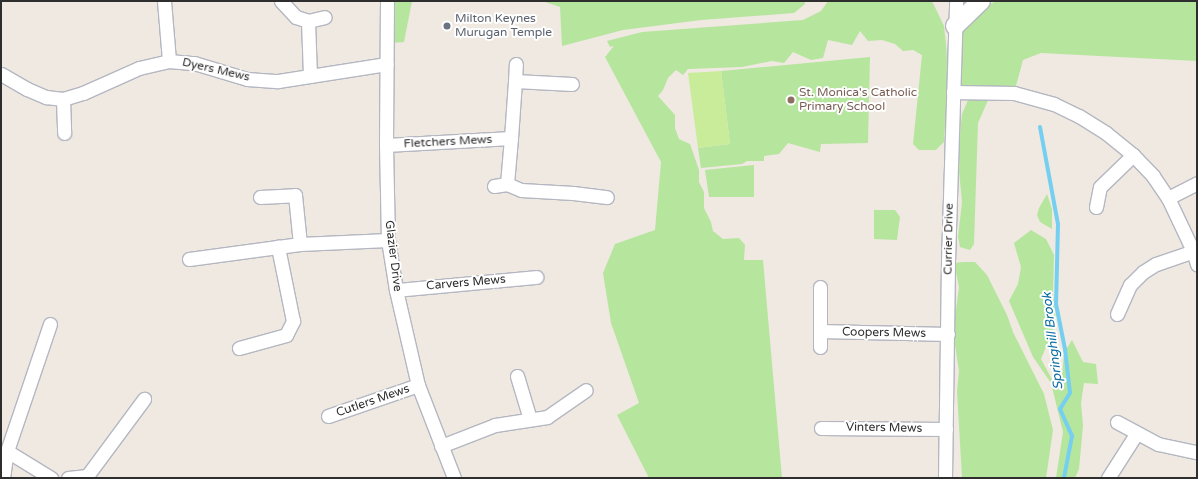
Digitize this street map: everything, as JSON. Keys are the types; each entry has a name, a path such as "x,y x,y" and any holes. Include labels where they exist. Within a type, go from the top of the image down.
{"main road":[{"path":"955,26 981,1"}],"street":[{"name":"Dyers Mews","path":"164,1 170,61"},
{"path":"281,1 296,17 308,21 325,17"},
{"name":"Glazier Drive","path":"387,1 386,145 388,240 396,290 418,386 454,478"},
{"name":"Currier Drive","path":"945,478 956,1"},
{"path":"308,21 310,76"},
{"name":"Dyers Mews","path":"1,74 27,90 46,97 63,99 83,94 139,68 170,61 194,63 247,79 278,81 387,64"},
{"name":"Fletchers Mews","path":"516,64 511,138 501,185 521,190 573,193 607,197"},
{"path":"515,81 572,84"},
{"path":"953,92 1014,93 1054,104 1079,116 1106,133 1133,155 1153,176 1168,198 1193,251 1197,264"},
{"path":"63,99 64,133"},
{"name":"Fletchers Mews","path":"386,145 511,138"},
{"path":"1096,207 1100,187 1133,155"},
{"path":"1168,198 1197,183"},
{"path":"260,197 295,195 300,244"},
{"path":"190,259 300,244 388,240"},
{"path":"239,348 286,335 293,321 278,248"},
{"path":"1117,314 1130,285 1143,272 1156,264 1193,251"},
{"name":"Carvers Mews","path":"396,290 536,277"},
{"path":"820,287 820,347"},
{"path":"3,478 8,451 50,324"},
{"name":"Coopers Mews","path":"820,331 948,334"},
{"path":"517,376 530,419"},
{"name":"Cutlers Mews","path":"328,416 418,386"},
{"path":"441,446 495,425 547,417 586,390"},
{"path":"68,478 87,476 144,399"},
{"path":"1117,422 1136,434 1158,444 1197,452"},
{"name":"Vinters Mews","path":"821,428 946,429"},
{"path":"1108,478 1136,434"},
{"path":"8,451 51,478"}],"green space":[{"path":"395,1 412,1 404,42 392,43"},
{"path":"542,1 805,1 805,4 794,13 701,20 623,30 562,46 560,7"},
{"path":"828,1 931,1 933,3 944,26 946,44 950,109 946,113 944,142 936,150 919,150 913,144 922,55 913,50 903,51 895,44 882,40 868,41 860,31 852,45 828,40 823,58 811,60 793,52 784,63 772,61 742,67 688,69 683,75 676,70 668,78 663,90 658,96 675,115 675,128 679,139 690,144 699,170 699,182 704,192 704,208 711,222 713,231 723,239 739,238 745,245 744,260 763,260 782,478 649,478 617,415 639,403 611,323 603,273 615,244 655,230 661,162 605,57 614,46 610,47 607,41 642,32 803,20 821,11"},
{"path":"997,1 1197,1 1197,61 1041,53 1023,60 1014,93 953,92 955,44 979,9"},
{"path":"870,57 868,143 821,144 820,152 788,143 779,154 764,156 764,161 747,161 742,164 701,168 698,148 730,144 721,71"},
{"path":"721,71 730,144 698,148 688,73"},
{"path":"975,96 989,98 978,123 974,244 970,250 960,247 958,237 962,202 959,171 960,135 962,114 968,100"},
{"path":"754,165 754,197 709,197 705,170"},
{"path":"1047,194 1052,209 1052,229 1040,222 1037,215 1039,208"},
{"path":"874,210 895,210 900,217 897,240 874,239"},
{"path":"1031,230 1046,239 1054,255 1053,293 1056,323 1041,359 1055,385 1062,376 1064,353 1072,340 1083,362 1096,364 1098,384 1084,383 1081,403 1083,426 1079,469 1075,478 1056,478 1063,432 1051,383 1033,357 1009,301 1018,284 1021,267 1014,243"},
{"path":"975,262 987,275 1044,394 1053,430 1046,478 962,478 957,391 959,371 953,332 959,287 954,263"}],"waterway":[{"name":"Springhill Brook","path":"1040,127 1058,224 1056,304 1065,349 1070,393 1060,409 1072,436 1064,478"}],"place":[{"name":"Milton Keynes Murugan Temple","path":"447,26"},
{"name":"St. Monica's Catholic Primary School","path":"791,100"}]}
